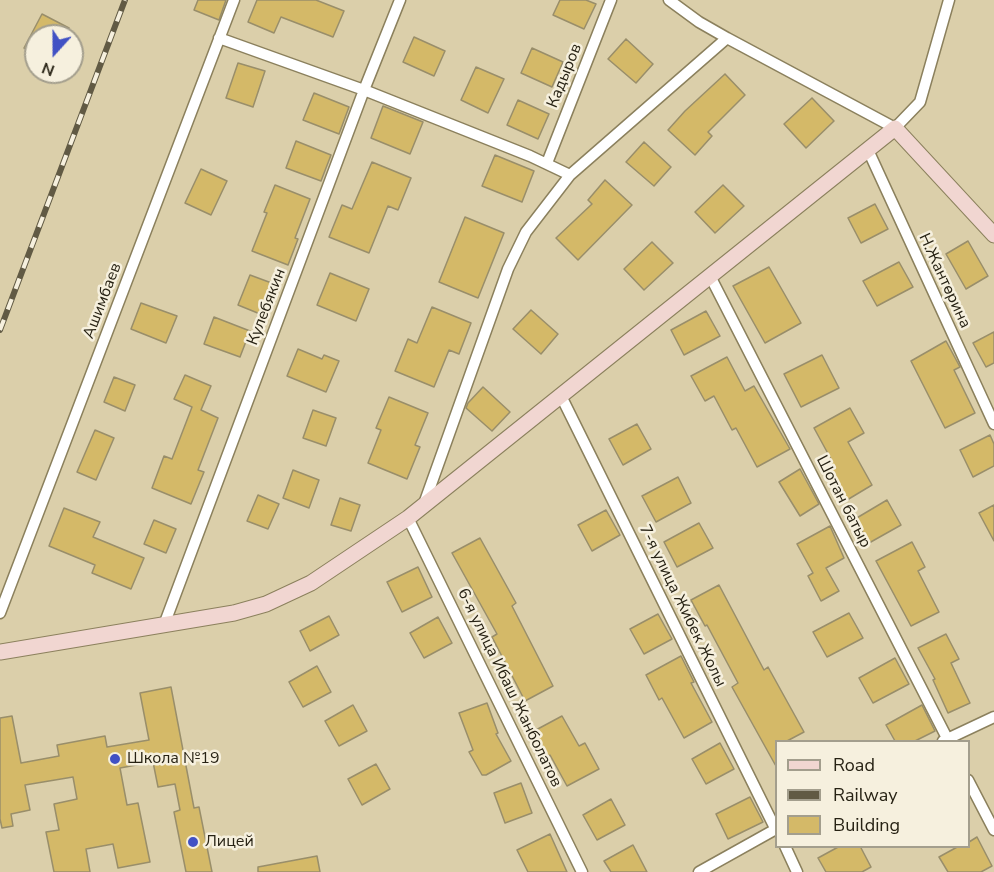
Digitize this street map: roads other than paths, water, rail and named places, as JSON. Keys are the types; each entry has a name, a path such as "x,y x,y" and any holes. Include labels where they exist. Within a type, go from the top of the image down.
{"street":[{"name":"Ашимбаев","path":"0,613 234,0"},
{"name":"Кулебякин","path":"164,625 364,90 400,0"},
{"name":"Кадыров","path":"547,164 611,0"},
{"path":"669,0 699,22 727,38 895,128 994,235"},
{"path":"0,652 234,613 266,604 311,583 408,518 895,128 920,102 949,0"},
{"path":"422,507 508,269 526,232 570,175 727,38"},
{"path":"219,39 364,90 570,175"},
{"name":"Н.Жантөрина","path":"868,150 994,424"},
{"name":"Шотан батыр","path":"710,276 945,740"},
{"name":"7-я улица Жибек Жолы","path":"561,396 775,827"},
{"name":"6-я улица Ибаш Жанболатов","path":"408,518 582,872"},
{"path":"948,740 994,717"},
{"path":"970,782 994,830"},
{"path":"699,872 775,830"},
{"path":"785,848 797,872"}],"railway":[{"path":"0,330 125,0"}],"place":[{"name":"Школа №19","path":"115,759"},
{"name":"Лицей","path":"193,842"}]}
